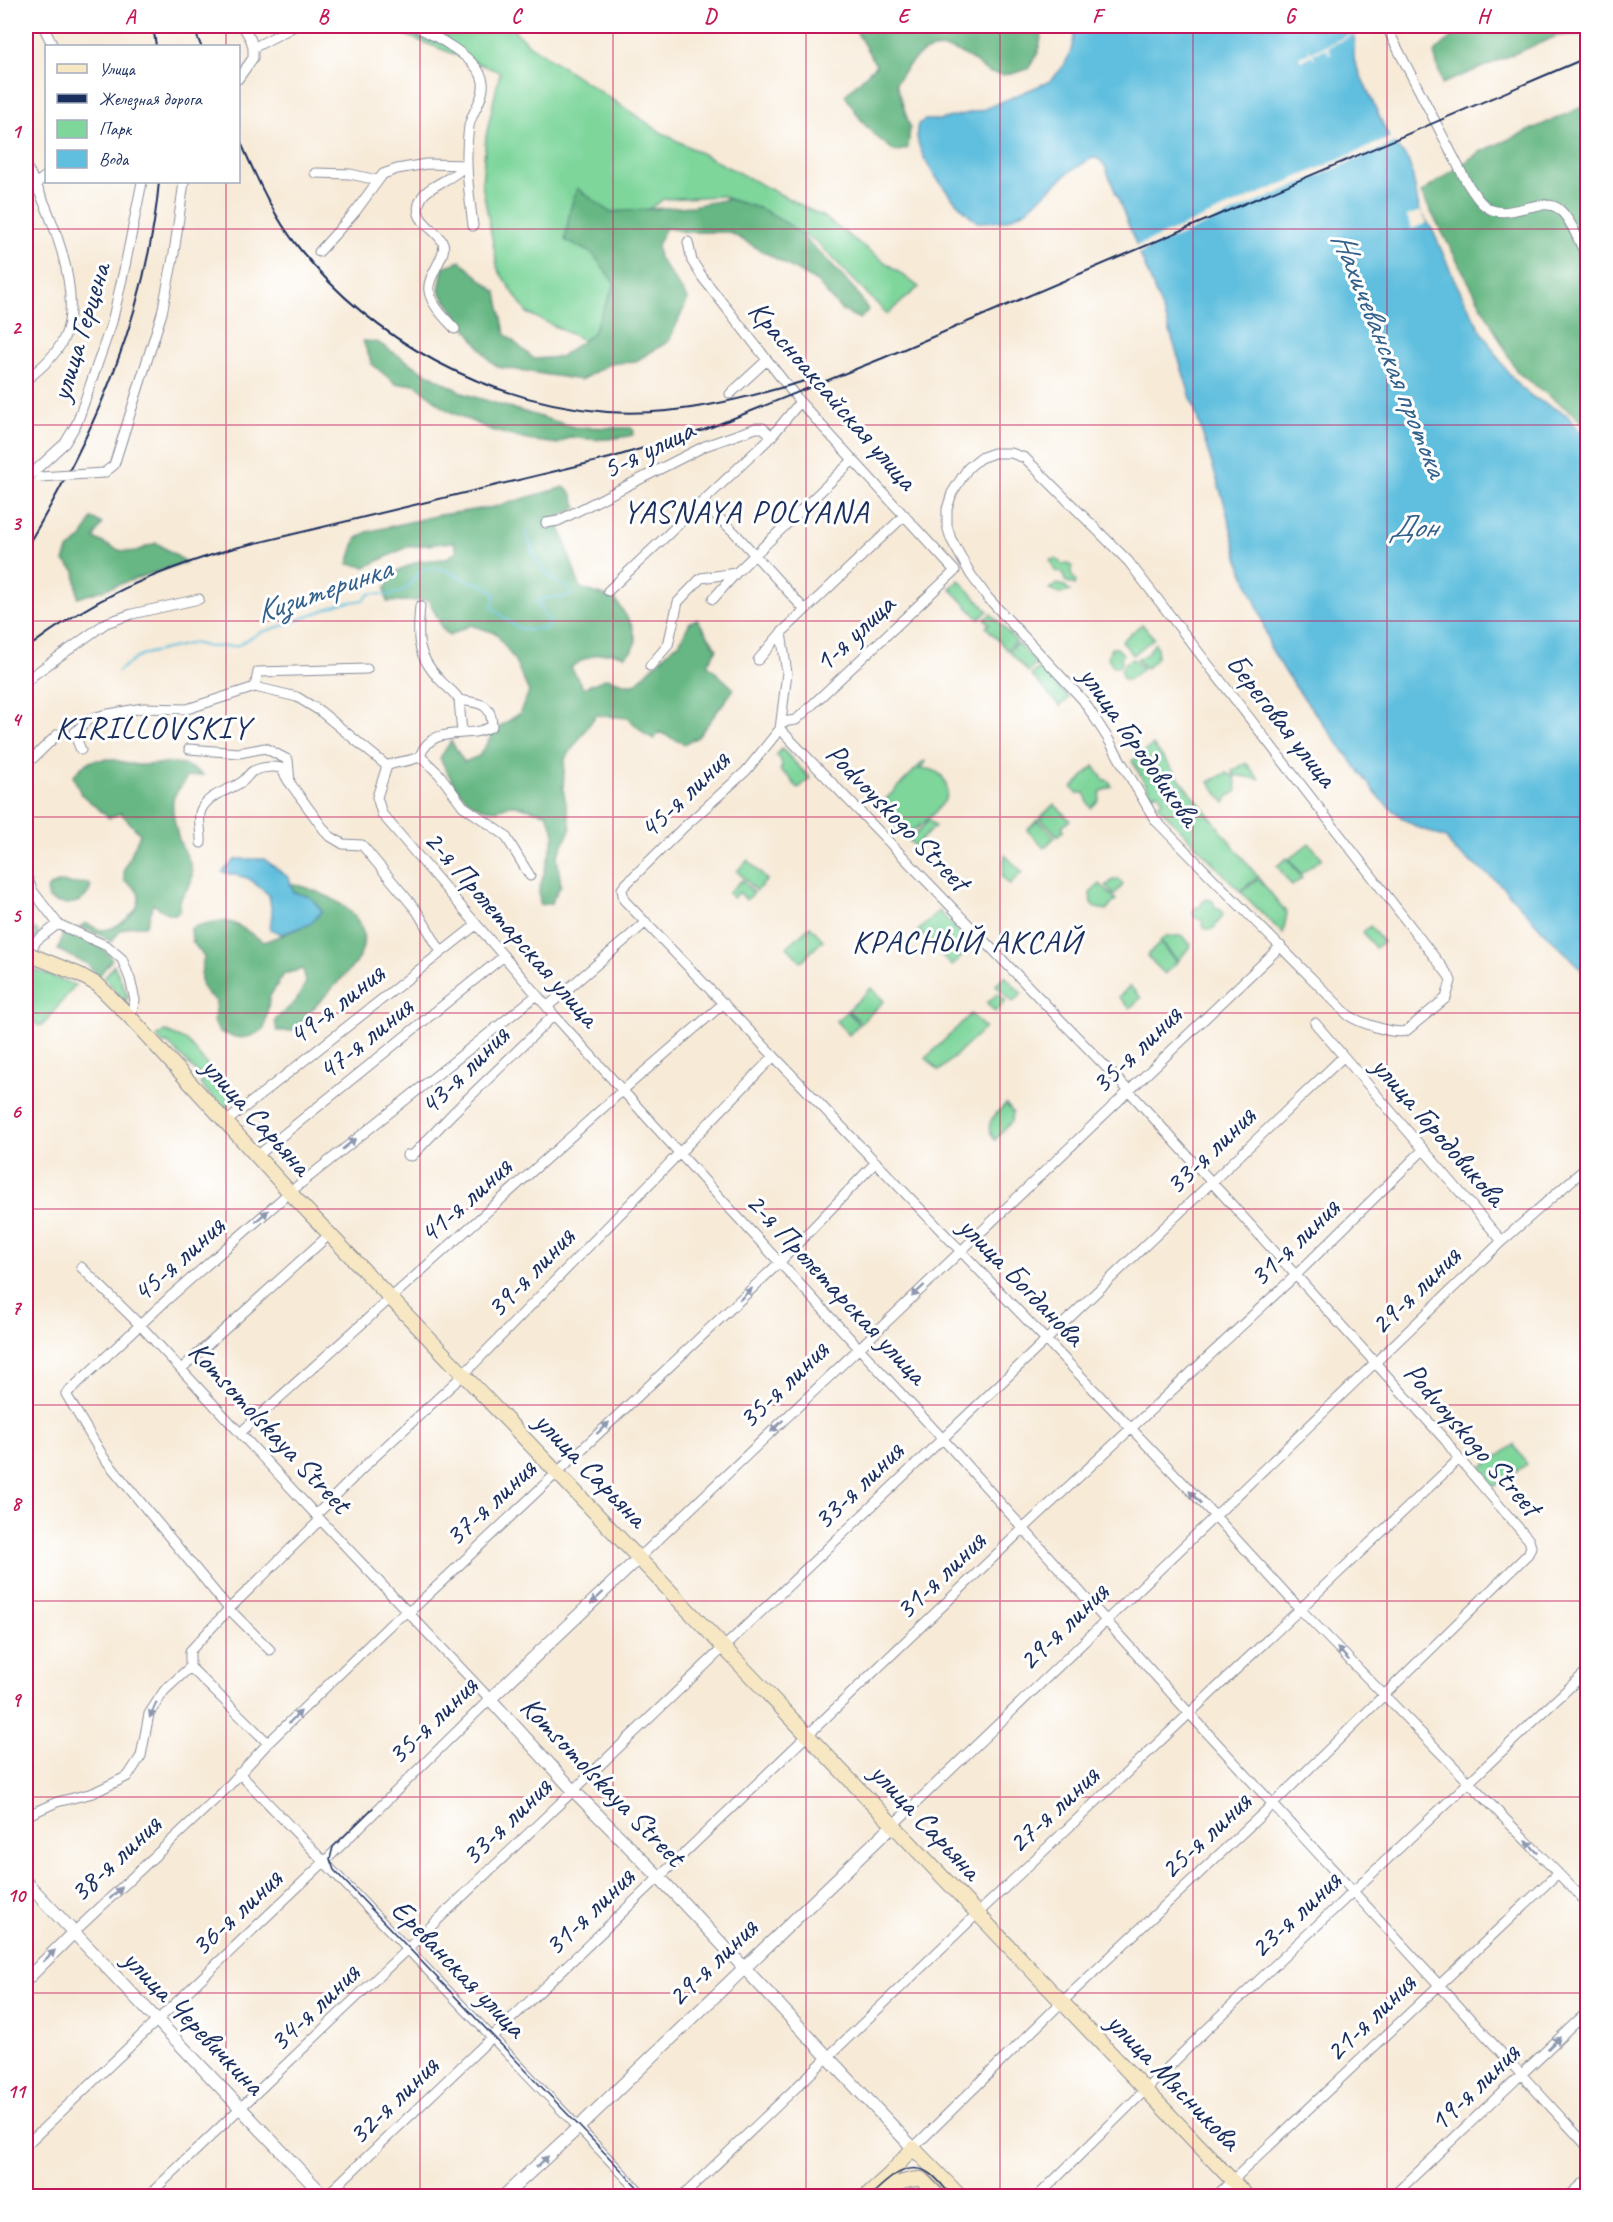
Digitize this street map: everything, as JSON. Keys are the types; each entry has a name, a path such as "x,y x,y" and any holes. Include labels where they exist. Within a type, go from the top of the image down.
{"main road":[{"name":"улица Сарьяна","path":"26,953 80,975 98,985 130,1017 290,1192 463,1375 1062,2002"},
{"name":"улица Мясникова","path":"1062,2002 1247,2196"},
{"path":"913,2148 921,2165 921,2179"},
{"path":"866,2196 913,2148"},
{"path":"913,2148 960,2196"},
{"path":"880,2196 908,2179 921,2179 938,2196"}],"street":[{"path":"43,26 52,45"},
{"path":"240,77 253,58 251,40 243,26"},
{"path":"253,48 294,26"},
{"path":"414,26 435,36 462,54 479,72 483,82 479,103 472,114 469,126 466,165 473,226"},
{"path":"1390,34 1467,183 1478,198 1490,210 1507,213 1538,205 1559,208 1587,259"},
{"path":"319,252 355,212 383,174 426,164 466,165"},
{"path":"455,329 431,298 429,282 444,250 443,243 422,223 419,205 422,197 428,191 458,174 466,165"},
{"path":"26,166 55,229 71,290 71,313 63,340 39,371 26,380"},
{"path":"315,173 350,174 377,180"},
{"path":"34,184 45,177"},
{"name":"улица Герцена","path":"27,478 65,443 77,423 112,322 142,183"},
{"path":"27,478 104,473 114,465 162,313 174,254 184,183"},
{"name":"Красноаксайская улица","path":"688,242 692,261 703,278 800,402 955,571"},
{"path":"730,394 767,360"},
{"path":"608,591 772,436 800,402"},
{"name":"5-я улица","path":"546,523 558,521 705,446 756,428 763,428 772,436"},
{"name":"Береговая улица","path":"960,478 981,458 994,453 1011,453 1025,458 1128,561 1450,978 1446,998 1402,1033 1358,1021 1348,1015"},
{"path":"713,599 754,555 852,461"},
{"name":"улица Городовикова","path":"960,478 947,509 947,526 951,539 971,575 988,598 1083,700 1155,820 1348,1015"},
{"path":"703,503 734,532 805,610"},
{"path":"758,660 781,633 905,515"},
{"name":"1-я улица","path":"781,725 796,720 955,571"},
{"path":"650,666 668,645 678,602 701,578 736,573"},
{"path":"26,683 32,676 106,623 132,614 199,599"},
{"path":"420,606 417,633 421,649 428,666 442,683 453,690 459,700 462,732"},
{"path":"781,633 787,673 781,725"},
{"path":"255,687 258,672 367,669"},
{"path":"81,750 74,734 90,719 143,708 187,709 255,687 305,701 387,766 397,762 410,763 420,756 424,745 432,739 462,732 483,731 492,726 489,710 480,703 459,700"},
{"name":"45-я линия","path":"624,900 622,889 625,885 682,828 746,771 781,725"},
{"name":"Podvoyskogo Street","path":"781,725 1129,1090 1446,1441 1529,1540 1531,1547 1528,1554"},
{"path":"26,765 58,734"},
{"path":"189,749 239,753 265,747 288,760 290,783"},
{"path":"420,756 439,774 463,806 505,835 530,876"},
{"path":"201,843 200,814 205,804 218,794 244,781 251,772 271,766 281,768 328,835 343,844 362,845 417,911 441,952"},
{"name":"2-я Пролетарская улица","path":"387,766 377,797 382,814 554,1015 1587,2147"},
{"path":"26,874 32,890 58,924 107,946 122,959 135,1000 130,1017"},
{"name":"улица Богданова","path":"624,900 1215,1516 1300,1609 1587,1904"},
{"path":"548,1006 646,922"},
{"path":"26,963 36,941 58,924"},
{"name":"49-я линия","path":"226,1122 476,925"},
{"name":"35-я линия","path":"324,1862 490,1699 1281,946"},
{"name":"47-я линия","path":"257,1156 504,956"},
{"name":"45-я линия","path":"230,1608 104,1458 66,1394 290,1192 537,994"},
{"name":"41-я линия","path":"240,1433 623,1090 724,1004"},
{"name":"43-я линия","path":"407,1155 412,1156 554,1015"},
{"name":"улица Городовикова","path":"1315,1023 1502,1241"},
{"name":"39-я линия","path":"190,1667 190,1651 375,1456 463,1375 774,1056"},
{"name":"33-я линия","path":"408,1950 1343,1056"},
{"name":"31-я линия","path":"493,2038 1024,1528 1296,1275 1423,1150"},
{"name":"37-я линия","path":"239,1773 394,1621 408,1612 779,1263 876,1162"},
{"name":"29-я линия","path":"504,2196 579,2127 743,1967 1502,1241 1587,1166"},
{"path":"181,1369 330,1234"},
{"name":"Komsomolskaya Street","path":"81,1267 140,1325 573,1790 659,1877 913,2148"},
{"name":"27-я линия","path":"683,2196 977,1914 1459,1459"},
{"name":"25-я линия","path":"913,2148 1062,2002 1273,1804 1528,1554"},
{"path":"230,1608 270,1650"},
{"path":"26,1816 57,1802 93,1793 128,1776 141,1756 149,1714 164,1691 190,1667 268,1743"},
{"name":"23-я линия","path":"1038,2196 1145,2090 1587,1670"},
{"name":"Ереванская улица","path":"239,1773 644,2196"},
{"name":"38-я линия","path":"26,1980 224,1792 239,1773"},
{"name":"36-я линия","path":"26,2145 324,1862"},
{"name":"21-я линия","path":"1216,2196 1558,1873"},
{"name":"улица Черевичкина","path":"26,1882 325,2196"},
{"name":"34-я линия","path":"148,2196 408,1950"},
{"name":"19-я линия","path":"1393,2196 1587,2011"},
{"name":"32-я линия","path":"325,2196 493,2038"},
{"path":"1569,2196 1587,2179"}],"green space":[{"path":"382,26 510,26 527,43 664,134 822,216 919,287 887,314 816,241 723,196 664,199 640,215 606,351 527,313 498,270 482,184 486,136 500,72"},
{"path":"853,26 1043,26 1043,28 1038,53 1028,69 1014,73 1001,75 991,73 968,57 945,48 926,51 918,56 896,83 910,127 908,148 896,152 867,127 845,95 876,65"},
{"path":"1463,26 1587,26 1587,34 1557,36 1442,84 1434,53"},
{"path":"1587,105 1587,432 1576,416 1517,372 1421,193 1480,152"},
{"path":"577,188 610,212 692,206 728,199 762,209 791,226 824,257 856,291 868,310 860,319 841,310 817,282 729,232 687,232 666,228 657,245 659,258 688,299 669,341 636,361 609,364 581,380 498,367 490,361 439,291 443,267 460,261 497,293 505,334 534,359 560,357 592,334 615,284 593,254 565,240 570,210"},
{"path":"363,341 377,342 465,394 574,427 631,428 634,431 633,435 602,439 570,437 558,444 527,440 491,430 447,410 415,384 396,384 372,364"},
{"path":"564,487 572,494 577,508 557,518 580,588 615,599 632,625 636,641 632,650 625,656 610,653 597,654 571,667 583,688 607,678 635,684 673,647 679,644 690,622 697,619 717,649 707,664 734,689 698,737 684,744 659,732 654,739 646,735 628,718 596,715 565,759 563,789 571,828 557,857 561,885 551,903 540,905 539,891 555,833 546,813 514,805 496,810 476,805 461,793 440,758 451,741 464,762 479,756 496,729 519,714 529,692 515,661 496,633 470,625 449,636 442,628 429,600 387,602 385,588 397,571 419,561 445,559 457,552 454,542 407,547 366,567 348,564 356,539 367,532 439,515 494,507"},
{"path":"92,518 102,524 94,538 110,546 127,552 157,543 186,562 78,598 75,571 64,561 68,550 82,538"},
{"path":"1056,559 1072,567 1071,574 1076,581 1075,585 1065,581 1063,573 1055,571 1050,560"},
{"path":"959,580 988,611 979,619 950,588"},
{"path":"1057,584 1065,586 1070,591 1059,594 1049,589"},
{"path":"991,614 1016,641 1007,650 986,627 989,624 985,619"},
{"path":"1142,624 1154,638 1133,655 1122,641"},
{"path":"1017,643 1037,663 1028,672 1009,651"},
{"path":"1155,643 1158,651 1156,658 1145,668 1137,659 1147,654"},
{"path":"1111,648 1117,648 1123,654 1122,663 1118,667 1113,666 1108,658"},
{"path":"1133,659 1143,669 1128,680 1124,679 1121,672 1122,667"},
{"path":"1040,667 1069,698 1060,706 1031,675"},
{"path":"1153,745 1258,877 1240,891 1157,805 1163,801 1158,792 1152,795 1132,761"},
{"path":"782,749 810,778 798,789 780,770 781,760 776,755"},
{"path":"111,759 136,765 179,764 203,775 187,777 175,794 173,802 176,829 192,873 191,882 180,900 180,911 176,914 169,914 153,904 145,926 132,926 121,930 111,942 80,927 85,923 100,930 108,929 122,923 137,906 138,893 124,880 124,870 140,834 121,813 109,818 81,794 73,776 89,762"},
{"path":"924,761 926,762 920,769 932,770 941,776 946,785 946,798 937,810 918,827 902,831 889,820 886,802 881,804"},
{"path":"1246,763 1259,779 1234,775 1232,771"},
{"path":"1094,766 1103,779 1109,781 1112,786 1100,792 1099,800 1091,808 1085,793 1077,793 1072,788"},
{"path":"1226,773 1235,777 1237,791 1228,797 1225,803 1209,782"},
{"path":"1054,804 1070,820 1062,827 1064,830 1058,836 1040,818"},
{"path":"929,820 935,826 915,846 909,841"},
{"path":"1038,820 1055,837 1044,848 1027,830"},
{"path":"1309,843 1322,858 1301,874 1289,859"},
{"path":"1005,855 1022,872 1010,885 1002,877"},
{"path":"1287,858 1302,878 1292,886 1277,866"},
{"path":"748,860 767,880 756,891 737,871"},
{"path":"1114,879 1119,879 1123,885 1114,895 1106,886"},
{"path":"1259,879 1287,913 1283,934 1241,892"},
{"path":"742,880 754,893 746,900 739,892 733,898 728,893"},
{"path":"62,882 89,883 91,887 84,898 73,903 55,902 49,899 47,890 50,886"},
{"path":"289,883 334,900 357,919 363,932 363,946 356,963 292,1031 277,1031 275,1020 296,1001 306,982 303,969 284,974 270,996 264,1029 252,1036 242,1038 219,1032 214,1021 216,1001 202,987 204,957 192,941 191,928 214,922 230,922 264,942 310,924 310,897 293,892"},
{"path":"1100,884 1116,900 1106,910 1096,908 1091,903 1090,893"},
{"path":"1208,899 1213,901 1215,908 1221,910 1223,915 1214,928 1209,930 1204,928 1202,920 1195,918 1193,913 1195,908"},
{"path":"939,911 972,946 952,966 918,931"},
{"path":"810,926 823,940 801,962 787,947"},
{"path":"1370,926 1383,942 1375,948 1363,932"},
{"path":"33,928 39,934 26,952 26,933"},
{"path":"63,934 90,942 108,954 112,959 99,976 87,964 58,950"},
{"path":"1166,936 1183,936 1191,945 1178,961 1160,941"},
{"path":"1160,943 1177,962 1165,974 1147,956"},
{"path":"114,965 128,996 126,1001 104,978"},
{"path":"28,967 75,985 44,1024 39,1026 26,1016"},
{"path":"1005,976 1022,994 1013,1002 996,985"},
{"path":"1130,986 1141,998 1130,1008 1119,997"},
{"path":"871,988 884,1001 861,1023 848,1010"},
{"path":"998,993 1006,1001 995,1012 987,1003"},
{"path":"847,1011 859,1024 849,1035 836,1021"},
{"path":"971,1014 985,1028 939,1071 926,1058"},
{"path":"164,1031 187,1041 229,1091 229,1103 225,1110 200,1084 204,1080 167,1042 164,1045 157,1037"},
{"path":"1006,1104 1013,1113 1012,1121 995,1140 990,1129 991,1120"},
{"path":"1514,1445 1527,1464 1488,1490 1475,1472"}],"water":[{"name":"Дон","path":"1073,26 1352,26 1355,63 1390,140 1407,158 1419,209 1433,231 1480,329 1519,386 1534,398 1566,414 1587,440 1587,979 1578,965 1498,882 1455,851 1446,838 1417,827 1402,818 1380,799 1291,681 1270,647 1260,613 1240,564 1224,502 1167,322 1105,166 1099,159 1092,158 1069,172 1025,211 1004,221 977,222 947,191 927,163 917,136 918,124 925,120 939,120 982,110 1048,82 1060,71 1068,57 1073,42"},
{"path":"236,859 264,859 289,878 293,892 310,897 322,911 310,924 282,934 270,929 272,914 269,895 248,878 222,872"}],"pier":[{"path":"1355,32 1328,47 1331,53 1329,54 1326,48 1313,54 1316,60 1311,55 1301,62 1299,57 1310,53 1308,47 1312,52"},
{"path":"1392,137 1395,143 1137,254 1134,247"},
{"path":"1421,211 1427,223 1412,229 1407,216"}],"waterway":[{"name":"Кизитеринка","path":"118,671 141,655 193,643 209,647 237,646 259,633 340,604 363,600 371,593 400,592 408,587 420,572 430,568 444,570 484,585 495,595 492,607 513,625 525,630 537,628 545,630 549,623 537,601 572,595 569,588 544,572 536,559 526,532"}],"tram line":[{"path":"373,1808 333,1847 330,1859 334,1870 646,2196"},
{"path":"870,2196 896,2174 911,2169 928,2172 952,2196"}],"railway":[{"path":"153,26 156,45"},
{"path":"193,26 201,45"},
{"path":"26,649 99,601 149,578 202,558 231,549 610,458 704,430 883,358 1588,57"},
{"path":"240,140 280,222 329,282 362,312 398,339 436,362 477,380 519,395 562,406 633,413 709,405 808,380"},
{"path":"26,548 74,462 114,372 143,279 153,231 159,183"}],"district":[{"name":"YASNAYA POLYANA","path":"746,511"},
{"name":"KIRILLOVSKIY","path":"153,727"},
{"name":"КРАСНЫЙ АКСАЙ","path":"967,941"}],"water label":[{"name":"Нахичеванская протока","path":"1390,354"}]}
